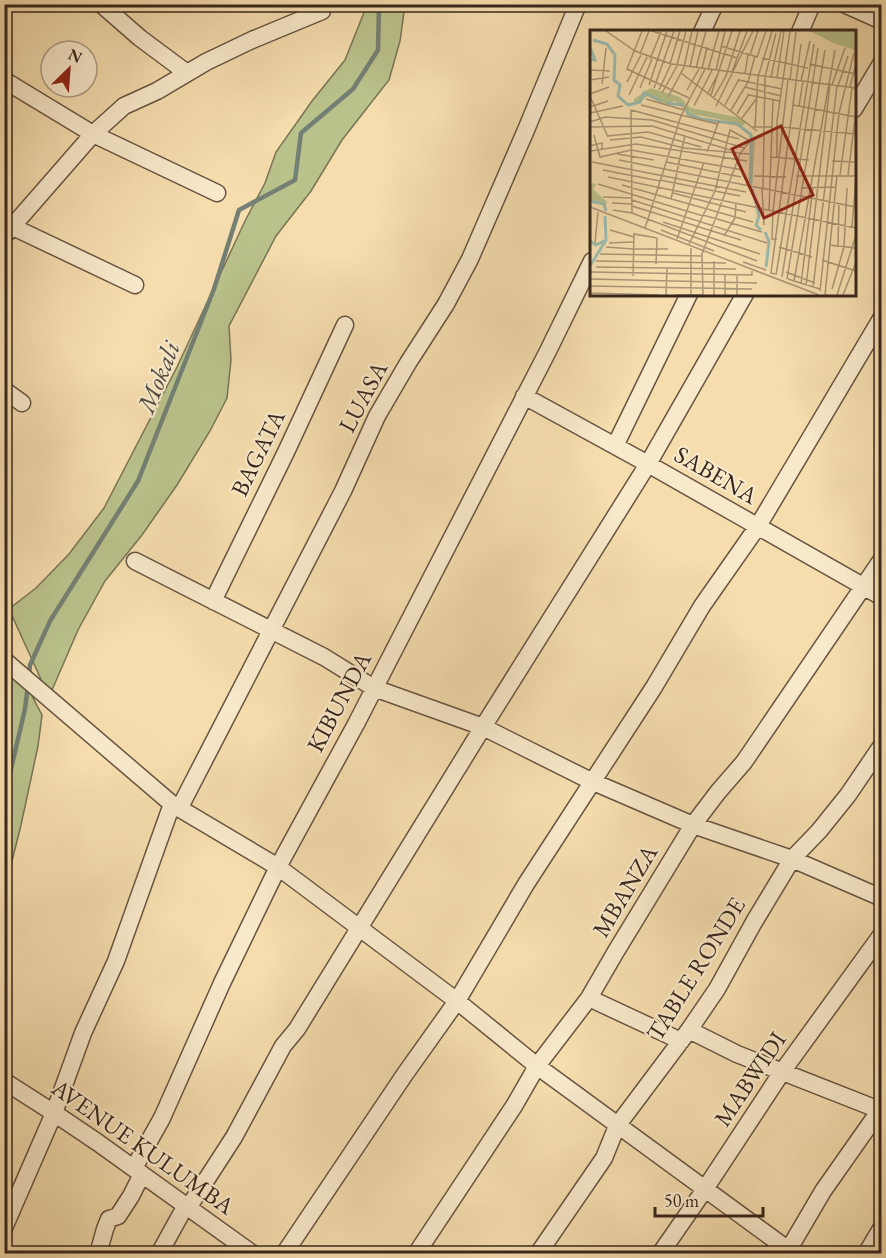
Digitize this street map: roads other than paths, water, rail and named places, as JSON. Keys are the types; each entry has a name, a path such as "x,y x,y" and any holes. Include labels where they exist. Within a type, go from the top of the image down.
{"street":[{"path":"101,4 187,74"},
{"path":"135,285 8,228 93,134 124,106 157,91 206,62 322,11 322,4"},
{"name":"LUASA","path":"4,1228 54,1113 83,1033 116,961 176,806 261,651 343,491 377,416 446,304 470,259 578,4"},
{"path":"703,30 715,4"},
{"path":"801,30 812,4"},
{"path":"844,4 882,21"},
{"path":"856,107 882,62"},
{"path":"4,80 93,134 217,193"},
{"name":"KIBUNDA","path":"98,1254 110,1220 118,1216 131,1196 138,1171 222,983 278,867 356,724 590,265"},
{"path":"615,446 688,296"},
{"path":"159,1254 234,1137 284,1046 297,1029 648,464 744,296"},
{"path":"284,1254 457,1001 526,884 591,781 654,687 702,606 758,526 882,317"},
{"name":"BAGATA","path":"213,601 345,326"},
{"path":"4,390 22,403"},
{"name":"SABENA","path":"524,396 882,597"},
{"name":"MBANZA","path":"416,1254 514,1106 537,1066 589,998 693,825 744,762 882,559"},
{"path":"135,561 324,657 374,688 483,727 591,781 693,825 792,859 882,898"},
{"path":"4,660 176,806 278,867 457,1001 537,1066 789,1252 823,1191 881,1110 589,998"},
{"name":"TABLE RONDE","path":"538,1254 604,1158 617,1126 717,989 792,859 819,831 848,795 882,745"},
{"name":"MABWIDI","path":"660,1254 782,1072 882,934"},
{"name":"AVENUE KULUMBA","path":"4,1082 54,1113 138,1171 253,1254"},
{"path":"866,1254 882,1227"}],"waterway":[{"name":"Mokali","path":"29,676 30,665 50,621 138,481 214,289 239,210 295,180 301,133 353,89 378,50 379,4"},
{"name":"Mokali","path":"4,799 25,709 28,685"}]}
